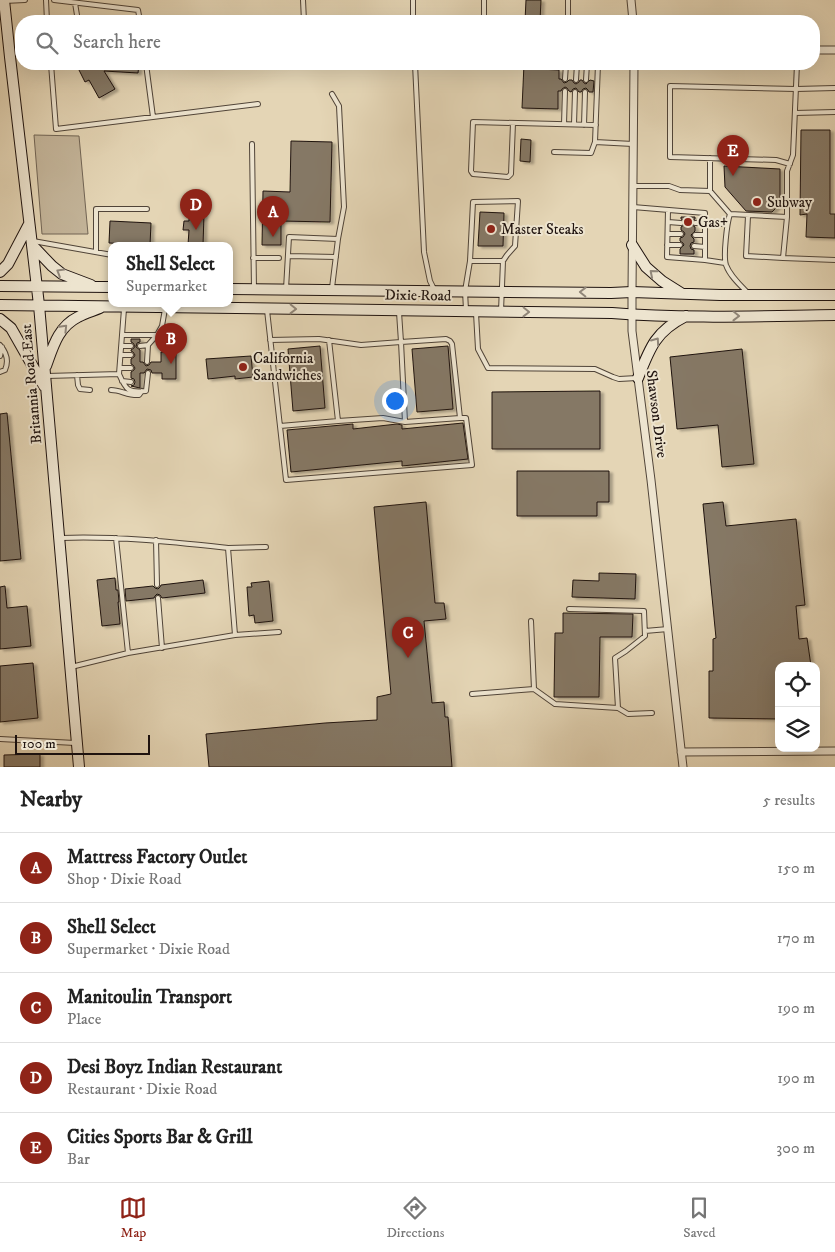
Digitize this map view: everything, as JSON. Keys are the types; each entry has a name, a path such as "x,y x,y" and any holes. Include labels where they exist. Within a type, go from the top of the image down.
{"main road":[{"name":"Britannia Road East","path":"4,1 39,305 79,767"},
{"path":"0,272 13,256 29,223"},
{"path":"31,243 62,274 96,287"},
{"path":"632,245 646,267 662,281 682,294"},
{"path":"0,286 108,288"},
{"name":"Dixie Road","path":"233,289 835,295"},
{"name":"Dixie Road","path":"0,305 105,306"},
{"path":"45,373 56,337 65,326 77,317 105,306"},
{"name":"Dixie Road","path":"166,307 501,311 687,316 835,315"},
{"path":"638,378 652,345 657,338 666,328 687,316"},
{"path":"0,319 11,328 46,389"}],"street":[{"path":"632,0 633,15"},
{"path":"820,50 835,50"},
{"name":"Shawson Drive","path":"634,70 632,331 652,480 683,767"},
{"path":"682,752 835,751"}],"lane":[{"path":"4,1 26,0"},
{"path":"46,0 47,15"},
{"path":"54,0 138,10 139,15"},
{"path":"303,0 304,15"},
{"path":"413,0 414,15"},
{"path":"484,0 484,15"},
{"path":"568,0 568,15"},
{"path":"75,3 77,15"},
{"path":"51,70 56,128 258,104"},
{"path":"147,70 153,117"},
{"path":"415,70 424,252 430,281 435,291"},
{"path":"566,70 566,79"},
{"path":"576,80 577,70"},
{"path":"586,80 587,70"},
{"path":"554,152 591,153 595,142 598,70"},
{"path":"783,258 787,218 787,171 793,154 796,70"},
{"path":"790,164 776,160 670,157 670,86 835,88"},
{"path":"564,124 565,91"},
{"path":"574,124 575,92"},
{"path":"584,125 585,92"},
{"path":"332,94 339,106 344,207 332,290"},
{"path":"795,113 835,112"},
{"path":"513,123 511,174 508,177 473,174 470,171 473,122 596,125"},
{"path":"595,142 633,144"},
{"path":"252,144 254,289"},
{"path":"710,158 710,192 730,214 787,218"},
{"path":"633,186 669,186 680,190 710,192"},
{"path":"501,311 503,262 515,246 518,201 473,202 470,260 465,292 471,311 478,349 488,368 595,368 618,379 638,378"},
{"path":"633,207 705,213 705,260"},
{"path":"96,252 96,209 146,209"},
{"path":"668,210 667,257 725,263"},
{"path":"730,214 727,224 725,263 749,295"},
{"path":"748,216 746,256 835,260"},
{"path":"668,222 681,223"},
{"path":"695,223 727,224"},
{"path":"668,234 680,234"},
{"path":"695,235 705,235"},
{"path":"286,289 289,237 338,239"},
{"path":"31,243 108,254"},
{"path":"667,244 680,245"},
{"path":"694,246 705,247"},
{"path":"288,256 336,257"},
{"path":"253,258 279,258"},
{"path":"470,260 503,262"},
{"path":"124,307 119,374 124,386 129,390 142,391"},
{"path":"147,362 148,345 162,326 166,307"},
{"path":"267,308 270,340 286,480 472,465 466,418 405,422 383,418 280,426"},
{"path":"399,310 405,422"},
{"path":"122,335 156,335"},
{"path":"270,340 319,339 361,345 446,339 452,344 460,418"},
{"path":"329,340 338,421"},
{"path":"140,346 148,345"},
{"path":"0,356 1,346"},
{"path":"0,372 5,370 7,365 6,352 1,346"},
{"path":"122,346 131,346"},
{"path":"121,355 131,355"},
{"path":"140,356 147,356"},
{"path":"120,368 131,368"},
{"path":"45,373 78,376 119,374"},
{"path":"110,390 117,390 134,396 139,395 142,391 146,391 148,373"},
{"path":"78,376 80,389 90,390"},
{"path":"122,381 131,382"},
{"path":"140,383 147,383"},
{"path":"59,538 156,540 228,548 266,547"},
{"path":"116,538 128,653"},
{"path":"156,540 158,585"},
{"path":"228,548 235,634"},
{"path":"158,598 162,648"},
{"path":"569,609 644,611 645,636 615,658 618,708"},
{"path":"531,621 534,689"},
{"path":"645,631 668,629"},
{"path":"71,667 128,653 235,634 279,632"},
{"path":"472,694 534,689 555,704 618,708 628,714 652,713"},
{"path":"0,739 77,743"}],"shaded area":[{"path":"34,135 79,136 88,234 42,234"}],"building":[{"path":"526,0 541,0 540,15 525,15"},
{"path":"79,70 138,70 138,73 104,71 115,89 99,98 89,80 85,82"},
{"path":"524,70 559,70 559,79 564,83 569,80 576,84 580,80 586,84 590,80 594,81 593,92 589,92 586,88 579,92 576,88 571,92 565,87 558,91 558,109 522,108"},
{"path":"801,130 830,130 830,214 835,214 835,238 806,237 807,214 800,215"},
{"path":"521,139 531,140 530,162 520,161"},
{"path":"291,141 332,142 330,222 281,221 281,245 262,245 263,191 290,192"},
{"path":"724,166 780,169 780,204 772,212 746,211 725,187"},
{"name":"Master Steaks","path":"480,212 504,213 503,246 478,246"},
{"path":"189,214 204,214 203,242 188,242 189,230 183,230 184,221 189,221"},
{"path":"681,217 695,217 691,222 695,227 695,231 691,235 694,242 690,246 694,250 694,254 680,254 680,249 684,245 680,238 685,234 681,230 685,223"},
{"path":"110,221 151,223 150,242 109,242"},
{"path":"131,339 140,339 136,347 140,350 140,362 143,362 146,366 151,362 161,362 161,352 176,352 176,379 162,379 162,373 152,373 151,370 147,369 144,373 140,373 140,388 131,386 135,382 131,378 131,372 135,368 131,364 131,359 135,355 131,350 135,346"},
{"path":"320,346 325,408 293,411 288,349"},
{"path":"448,346 453,409 417,412 412,349"},
{"path":"742,349 754,464 722,467 718,425 677,429 670,357"},
{"path":"251,356 253,377 235,379 235,376 208,379 206,359"},
{"path":"600,391 600,449 492,449 492,392"},
{"path":"7,413 21,559 0,561 0,414"},
{"path":"463,423 468,459 402,466 402,461 291,472 287,430 353,424 353,429 397,424 402,425 402,429"},
{"path":"517,471 609,471 609,502 597,502 597,516 517,516"},
{"path":"426,502 435,603 444,603 446,619 424,621 432,703 444,702 445,717 448,717 452,767 209,767 206,734 377,720 377,697 391,694 374,507"},
{"path":"723,502 726,526 796,519 805,605 796,606 799,639 807,638 810,662 775,662 775,719 709,718 709,671 713,671 713,639 716,638 703,504"},
{"path":"599,573 636,574 635,599 572,597 573,580 599,581"},
{"path":"115,578 116,590 118,590 120,624 102,626 97,580"},
{"path":"203,580 205,593 162,598 157,594 154,598 126,601 125,589 153,586 158,589 161,585"},
{"path":"269,581 273,621 255,623 254,615 249,616 247,587 252,587 251,583"},
{"path":"5,586 7,608 27,606 31,646 0,649 0,587"},
{"path":"563,613 633,614 632,637 600,637 599,697 554,697 555,633 563,633"},
{"path":"33,663 38,718 0,722 0,666"},
{"path":"40,754 40,767 4,767 4,755"}],"place":[{"name":"Cities Sports Bar & Grill","path":"733,176"},
{"name":"Subway","path":"757,202"},
{"name":"Gas+","path":"688,222"},
{"name":"Master Steaks","path":"491,229"},
{"name":"Desi Boyz Indian Restaurant","path":"196,230"},
{"name":"Mattress Factory Outlet","path":"273,237"},
{"name":"Shell Select","path":"171,364"},
{"name":"California Sandwiches","path":"243,367"},
{"name":"Manitoulin Transport","path":"408,658"}]}
